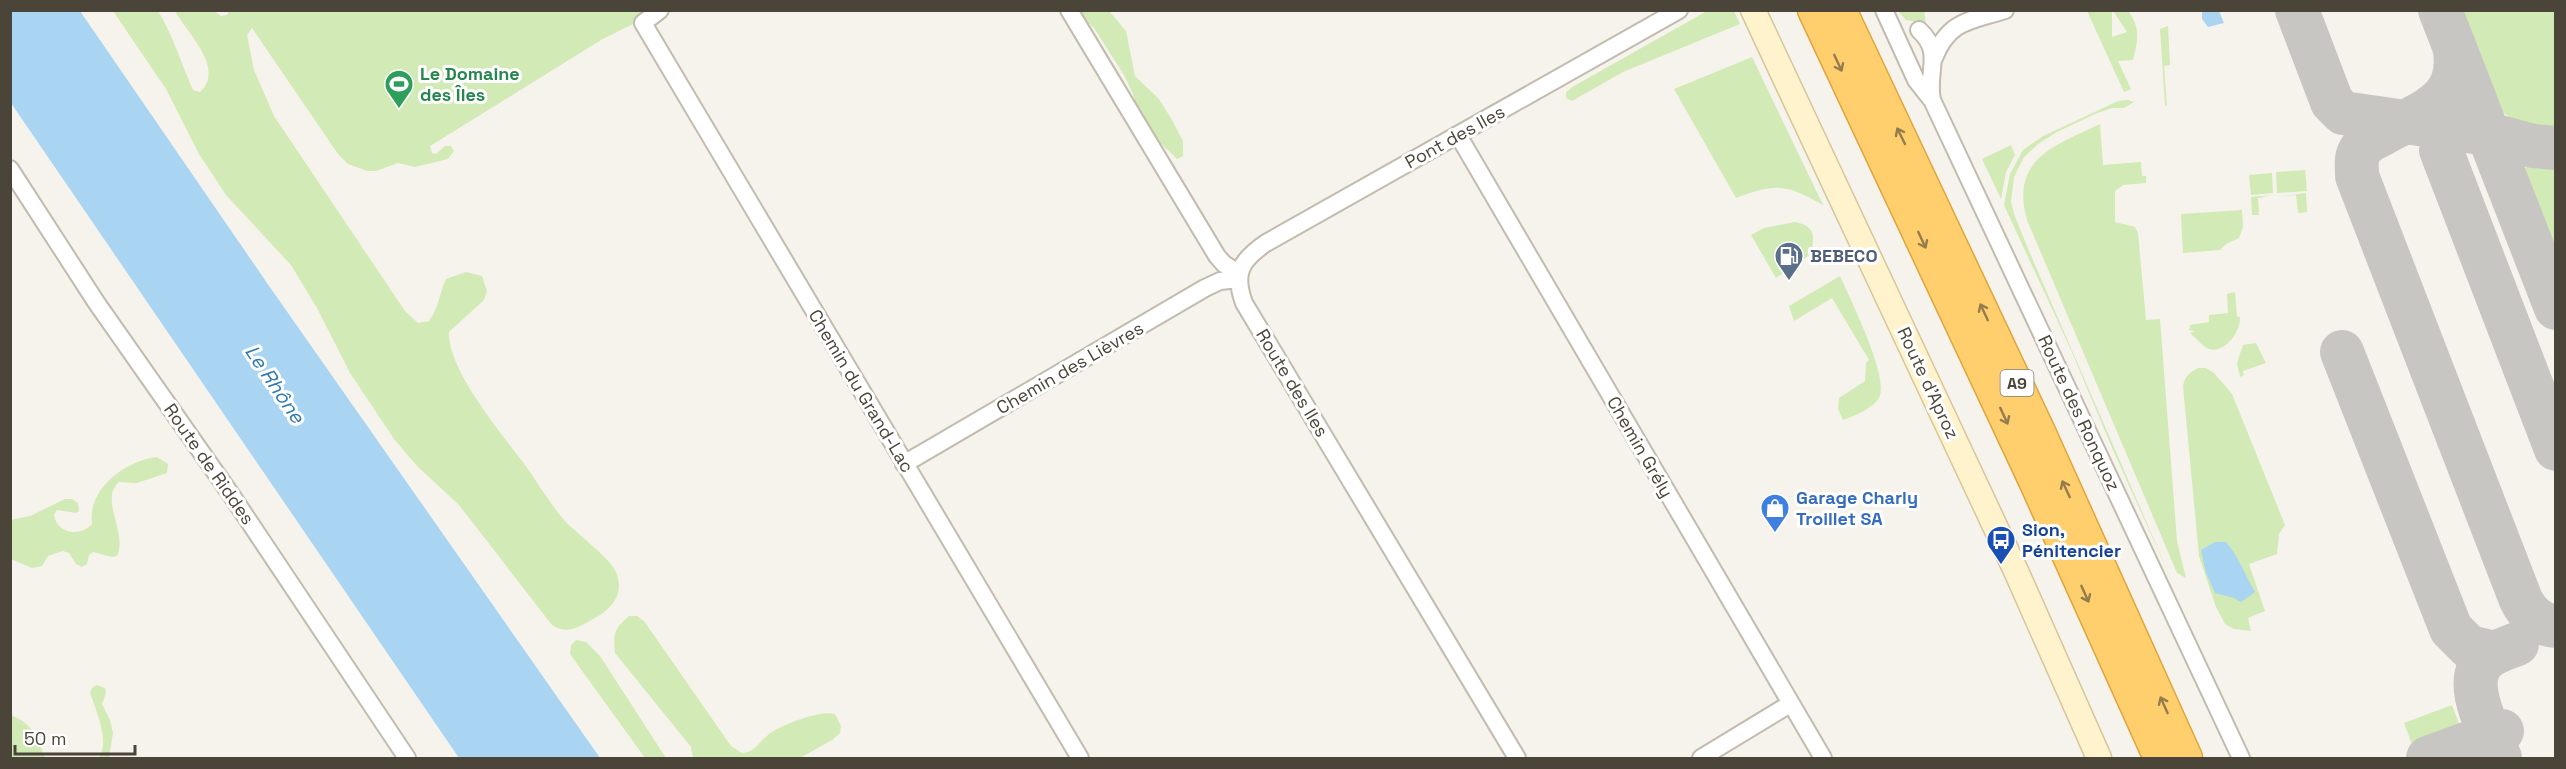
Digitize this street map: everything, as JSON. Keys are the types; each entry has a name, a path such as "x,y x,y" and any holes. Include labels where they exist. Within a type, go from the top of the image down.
{"highway":[{"name":"A9","path":"1813,10 2020,450 2160,759"},
{"name":"A9","path":"1841,10 2040,432 2187,759"}],"street":[{"name":"Chemin du Grand-Lac","path":"660,10 643,22 1080,759"},
{"path":"1069,10 1217,256 1238,276"},
{"name":"Pont des Iles","path":"1238,276 1246,260 1266,243 1679,10"},
{"name":"Route d'Aproz","path":"1753,10 2008,568 2099,759"},
{"name":"Route des Ronquoz","path":"1886,10 1900,22 1918,30 1930,42 1934,58 1930,76 1932,100"},
{"name":"Route des Ronquoz","path":"1886,10 1916,80 1932,100 2241,759"},
{"path":"1918,30 1931,32 1952,29 2005,10"},
{"path":"1934,58 1944,37 1952,29"},
{"name":"Route des Ronquoz","path":"1894,32 1910,48 1934,58"},
{"name":"Chemin Grély","path":"1458,135 1823,759"},
{"name":"Route de Riddes","path":"10,169 96,302 232,496 407,759"},
{"name":"Chemin des Lièvres","path":"904,464 1205,288 1238,276"},
{"name":"Route des Iles","path":"1238,276 1244,303 1517,759"},
{"path":"1701,759 1790,704"}],"green space":[{"path":"230,10 659,11 601,40 430,146 432,153 436,154 445,146 451,146 454,151 448,159 415,167 398,163 376,171 367,171 348,164 338,154 252,28 247,35 254,70 274,116 405,311 418,323 429,321 435,311 446,279 466,272 482,276 487,291 484,300 449,332 451,347 466,382 478,401 554,508 607,560 616,572 618,594 611,606 600,615 573,629 557,628 552,625 459,505 417,466 394,439 350,373 317,308 291,265 226,195 199,154 166,89 113,11 158,11 173,39 193,90 200,92 207,82 209,72 206,61 175,11 214,11 221,16 227,15"},
{"path":"1076,11 1109,11 1126,31 1135,76 1159,99 1172,120 1183,141 1183,156 1177,159 1146,129 1136,115 1133,94 1124,75 1094,28"},
{"path":"1707,11 1734,11 1740,24 1623,72 1572,101 1566,98 1566,92 1574,86"},
{"path":"1898,11 1924,11 1926,24 1906,20"},
{"path":"2087,11 2112,11 2112,37 2127,32 2113,11 2128,11 2132,17 2137,29 2133,60 2118,61 2131,89 2124,92"},
{"path":"2453,11 2555,11 2555,134 2531,129 2512,120 2498,107 2476,72"},
{"path":"2168,26 2170,65 2164,66 2167,106 2165,105 2160,29"},
{"path":"1752,57 1823,205 1799,193 1781,188 1762,190 1736,198 1674,89"},
{"path":"2118,101 2134,102 2124,108 2112,108 2095,114 2038,144 2024,157 2014,177 2011,201 2029,251 2172,581 2071,350 2004,205 2010,174 2023,150 2043,136"},
{"path":"2100,124 2103,165 2141,162 2142,176 2146,176 2146,183 2123,185 2115,191 2115,222 2135,227 2138,233 2146,320 2160,319 2177,541 2186,578 2177,573 2027,220 2023,199 2025,182 2030,169 2040,157 2052,148"},
{"path":"2011,145 2015,155 2006,172 2001,199 1982,159"},
{"path":"2538,159 2555,160 2555,279 2520,185 2520,174 2529,164"},
{"path":"2305,170 2307,191 2277,193 2276,172"},
{"path":"2272,173 2273,193 2251,195 2249,175"},
{"path":"2306,193 2307,212 2298,213 2296,195 2277,197"},
{"path":"2273,195 2258,198 2259,215 2252,215 2251,197"},
{"path":"2242,210 2243,227 2239,238 2226,244 2220,250 2183,253 2181,214"},
{"path":"1795,222 1806,226 1812,232 1811,254 1776,278 1751,235 1764,228"},
{"path":"1840,276 1874,357 1881,388 1879,398 1872,406 1843,420 1838,409 1839,398 1865,381 1866,363 1869,360 1832,298 1794,321 1789,306"},
{"path":"2235,292 2237,317 2240,317 2238,329 2226,345 2215,350 2209,349 2190,333 2195,331 2189,330 2190,325 2209,322 2209,315 2228,313 2227,294"},
{"path":"2256,343 2266,363 2243,371 2244,375 2240,377 2237,363 2243,345"},
{"path":"2198,368 2206,368 2214,373 2232,394 2285,525 2279,534 2277,554 2249,564 2265,611 2248,618 2251,631 2234,629 2225,624 2216,607 2199,556 2183,386 2188,375"},
{"path":"157,457 168,464 167,473 137,483 119,482 114,489 112,507 119,537 117,556 112,557 93,552 89,555 87,564 82,567 76,564 69,553 63,551 48,556 42,566 32,568 11,559 11,520 30,516 65,499 72,499 78,503 79,511 76,513 57,510 54,515 64,530 81,531 92,524 92,511 96,499 111,479 133,464"},
{"path":"629,616 637,616 644,621 731,746 742,753 753,749 781,727 820,714 835,714 841,726 840,733 800,758 693,758 691,747 615,653 616,632 620,624"},
{"path":"576,640 586,642 600,656 666,758 645,758 570,654 571,645"},
{"path":"97,685 105,688 106,693 102,704 110,720 113,733 109,758 99,758 102,751 103,734 90,692"},
{"path":"2452,705 2472,758 2417,758 2404,723"},
{"path":"11,715 25,723 34,732 45,758 11,758"}],"water":[{"name":"Le Rhône","path":"10,11 80,11 267,283 600,758 459,758 11,103"},
{"path":"2202,11 2219,11 2224,23 2208,27 2202,19"},
{"path":"2215,542 2226,542 2231,548 2255,592 2241,602 2215,593 2206,573 2201,550"}],"taxiway":[{"path":"2297,10 2332,102 2343,113 2488,134 2533,146 2556,148"},
{"path":"2440,10 2556,308"},
{"path":"2454,45 2456,64 2453,79 2447,91 2427,110 2366,144 2358,155 2357,176 2521,600 2535,618 2556,626"},
{"path":"2441,150 2556,449"},
{"path":"2342,352 2451,629 2469,647 2494,653"},
{"path":"2500,758 2479,706 2476,679 2479,668 2487,658 2517,644"},
{"path":"2428,758 2502,731"}],"place":[{"name":"Le Domaine des Îles","path":"399,110"},
{"name":"BEBECO","path":"1789,282"},
{"name":"Garage Charly Troillet SA","path":"1775,534"},
{"name":"Sion, Pénitencier","path":"2001,566"}]}
